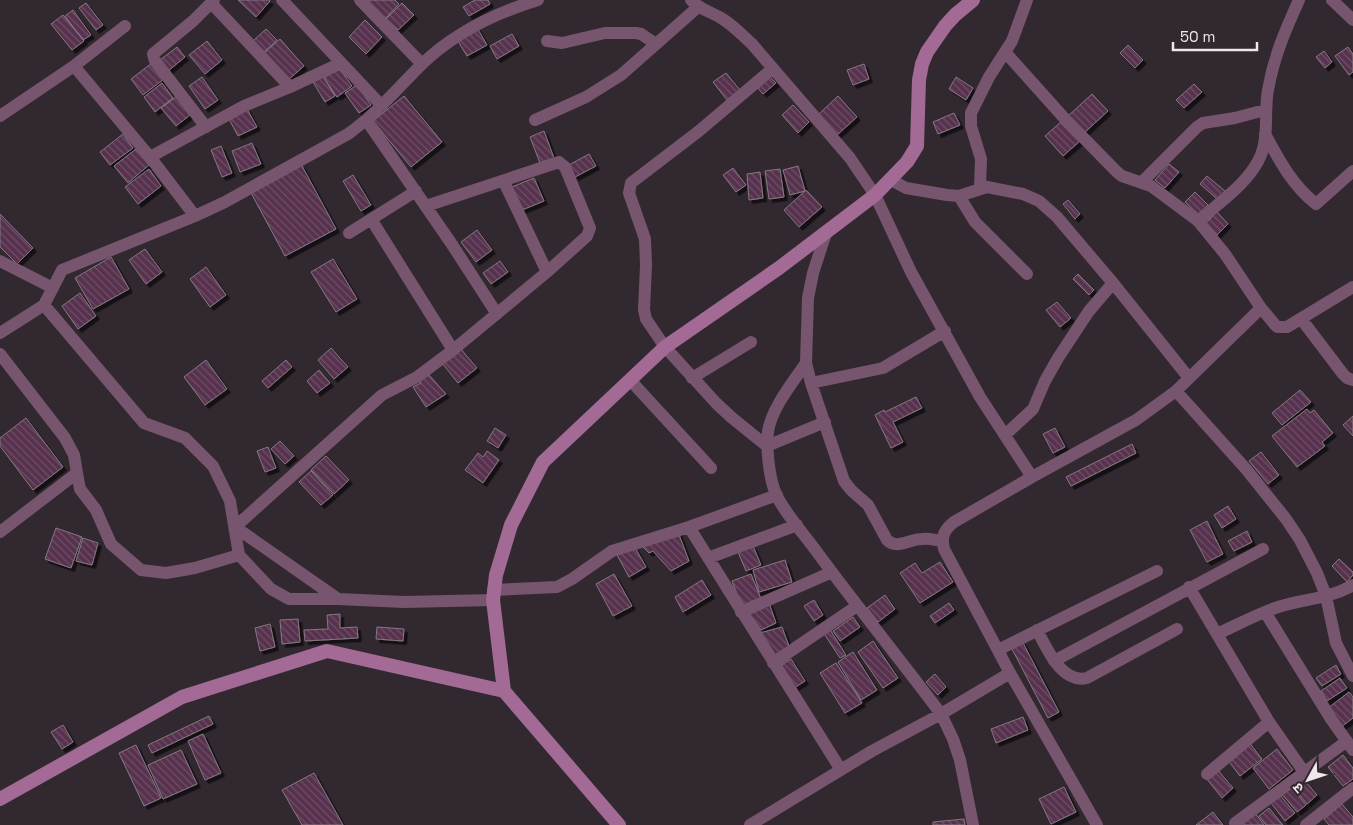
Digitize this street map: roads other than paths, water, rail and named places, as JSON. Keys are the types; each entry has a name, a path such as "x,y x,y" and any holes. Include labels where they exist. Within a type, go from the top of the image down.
{"main road":[{"path":"619,825 504,691 493,595 496,575 511,525 543,462 665,347 826,233 875,195 907,162 916,146 919,80 922,64 927,52 945,26 955,14 973,0"},
{"path":"0,799 182,697 327,651 504,691"}],"street":[{"path":"282,0 382,106"},
{"path":"360,0 422,64"},
{"path":"0,334 44,305 62,270 225,202 348,134 367,121 422,64 459,35 476,24 511,8 538,0"},
{"path":"980,188 981,159 971,126 971,113 989,77 1012,41 1026,0"},
{"path":"1198,221 1244,180 1260,156 1264,143 1265,110 1274,62 1282,36 1299,0"},
{"path":"1332,0 1353,20"},
{"path":"206,127 155,61 153,54 212,2 290,87"},
{"path":"536,120 586,97 621,75 656,44 692,2 736,29 752,44 850,158 875,195 911,272 980,397 1032,477"},
{"path":"0,116 74,66 125,26"},
{"path":"547,40 562,43 604,33 636,33 641,34 656,44"},
{"path":"1006,53 1065,119 1117,172 1126,178 1142,182 1161,192 1198,221 1225,254 1272,323 1282,328 1287,327 1302,320 1353,287"},
{"path":"150,157 244,106 342,63"},
{"path":"74,66 150,157 195,216"},
{"path":"767,446 731,417 692,378 665,347 644,314 646,281 645,240 629,193 631,183 699,131 772,69"},
{"path":"1142,182 1203,123 1235,118 1265,110"},
{"path":"367,121 416,191 497,314"},
{"path":"1264,134 1286,172 1306,196 1316,204 1353,171"},
{"path":"235,528 382,395 417,377 453,350 547,272 587,236 590,228 565,167 561,163 555,162 504,182 426,206"},
{"path":"891,180 906,188 959,196 987,187 1023,194 1043,205 1057,217 1113,283 1189,378"},
{"path":"504,182 547,272"},
{"path":"349,233 416,191"},
{"path":"959,196 975,222 1027,274"},
{"path":"371,219 453,350"},
{"path":"826,233 813,273 808,298 806,363 844,481 851,490 868,504 891,544 898,545 922,539 942,541"},
{"path":"0,261 53,288"},
{"path":"1005,435 1033,409 1045,381 1058,358 1089,311 1113,283"},
{"path":"44,305 144,423 185,438 213,466 230,501 239,555 270,588 289,599 404,602 493,595 557,587 572,579 612,550 689,527 776,495"},
{"path":"1097,825 1010,673 944,549 942,541 946,529 954,522 1136,420 1176,391 1261,308"},
{"path":"1302,320 1342,374 1353,380"},
{"path":"811,383 883,368 945,331"},
{"path":"692,378 751,342"},
{"path":"0,354 65,438 74,455 80,489 96,510 111,544 140,570 166,573 195,568 239,555"},
{"path":"806,363 771,420 768,432 767,446 776,495 857,606 942,714 960,760 973,825"},
{"path":"630,380 711,468"},
{"path":"1176,391 1246,469 1286,519 1310,558 1326,596 1336,643 1353,676"},
{"path":"767,446 824,422"},
{"path":"0,532 77,473"},
{"path":"708,558 797,526"},
{"path":"689,527 841,770"},
{"path":"235,528 338,599"},
{"path":"1054,661 1263,549"},
{"path":"998,650 1156,570"},
{"path":"741,612 832,572"},
{"path":"1217,634 1265,612 1326,596 1353,584"},
{"path":"1189,587 1269,722 1304,772"},
{"path":"773,663 857,606"},
{"path":"1235,823 1304,772 1350,746 1265,612"},
{"path":"1037,630 1054,661 1068,674 1080,679 1086,678 1178,629"},
{"path":"750,825 841,770 942,714 1010,673"},
{"path":"1207,774 1269,722"},
{"path":"1306,825 1353,788"}]}
